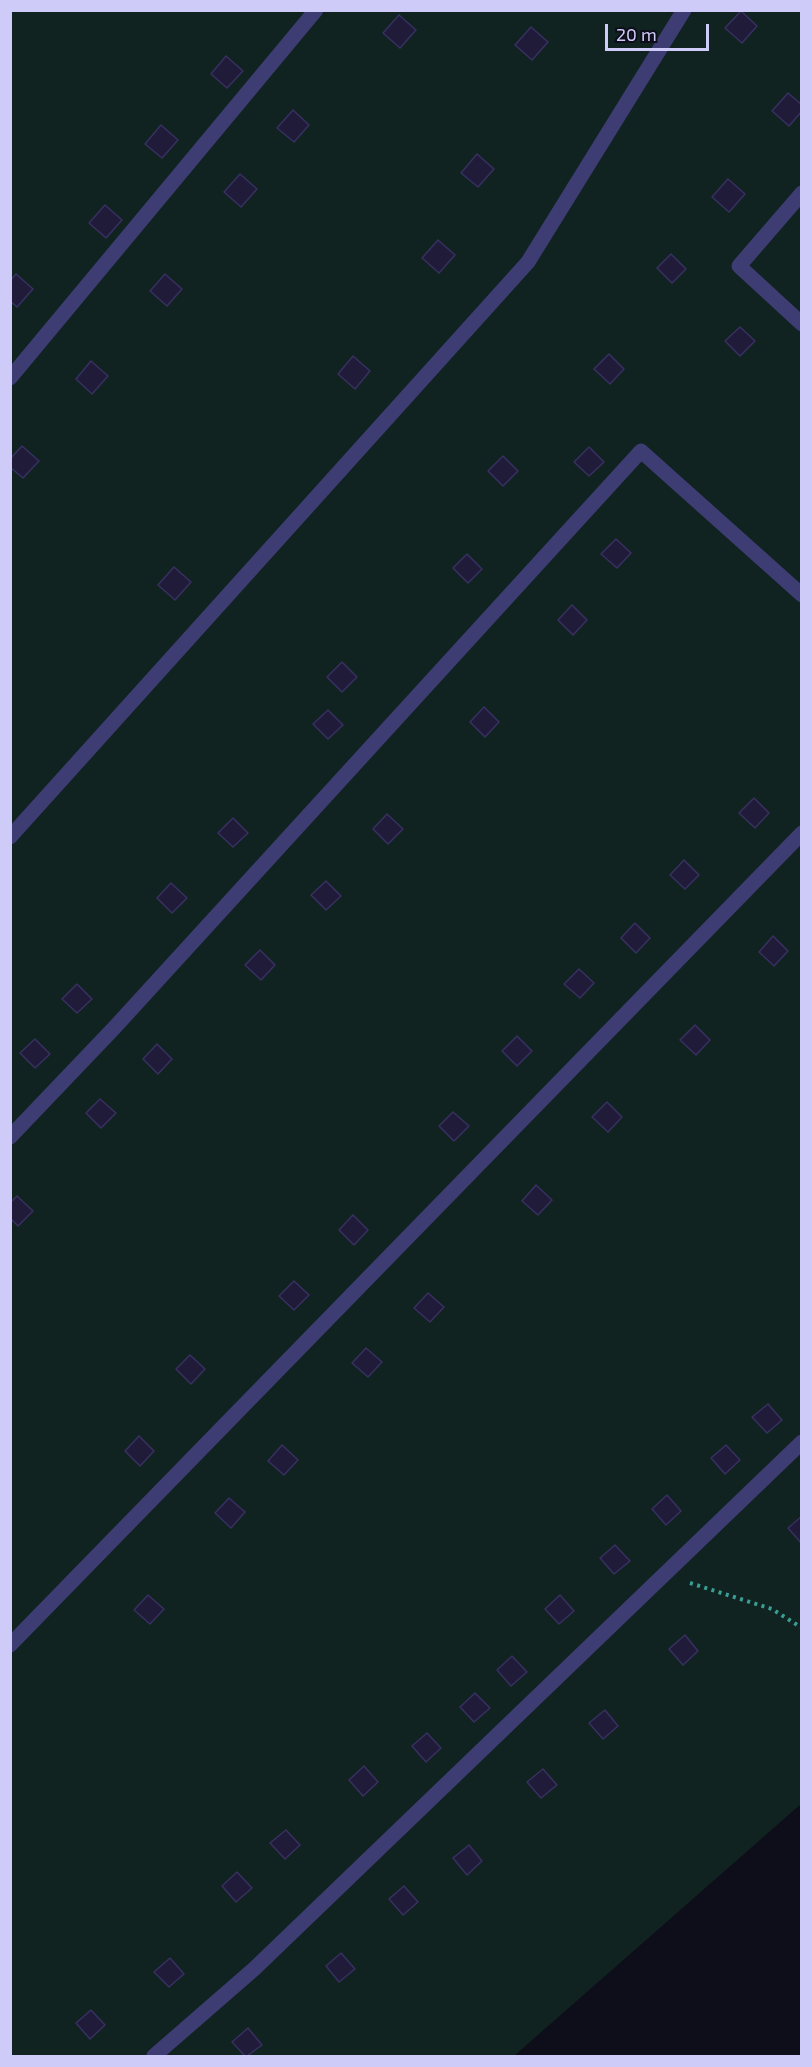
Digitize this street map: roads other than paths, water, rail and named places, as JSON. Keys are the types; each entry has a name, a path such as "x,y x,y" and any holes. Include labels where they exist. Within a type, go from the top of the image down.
{"lane":[{"path":"10,378 316,10"},
{"path":"10,837 528,262 684,10"},
{"path":"801,193 739,266 801,324"},
{"path":"10,1137 115,1027 641,451 801,596"},
{"path":"10,1645 801,833"},
{"path":"154,2056 254,1969 801,1442"}]}
